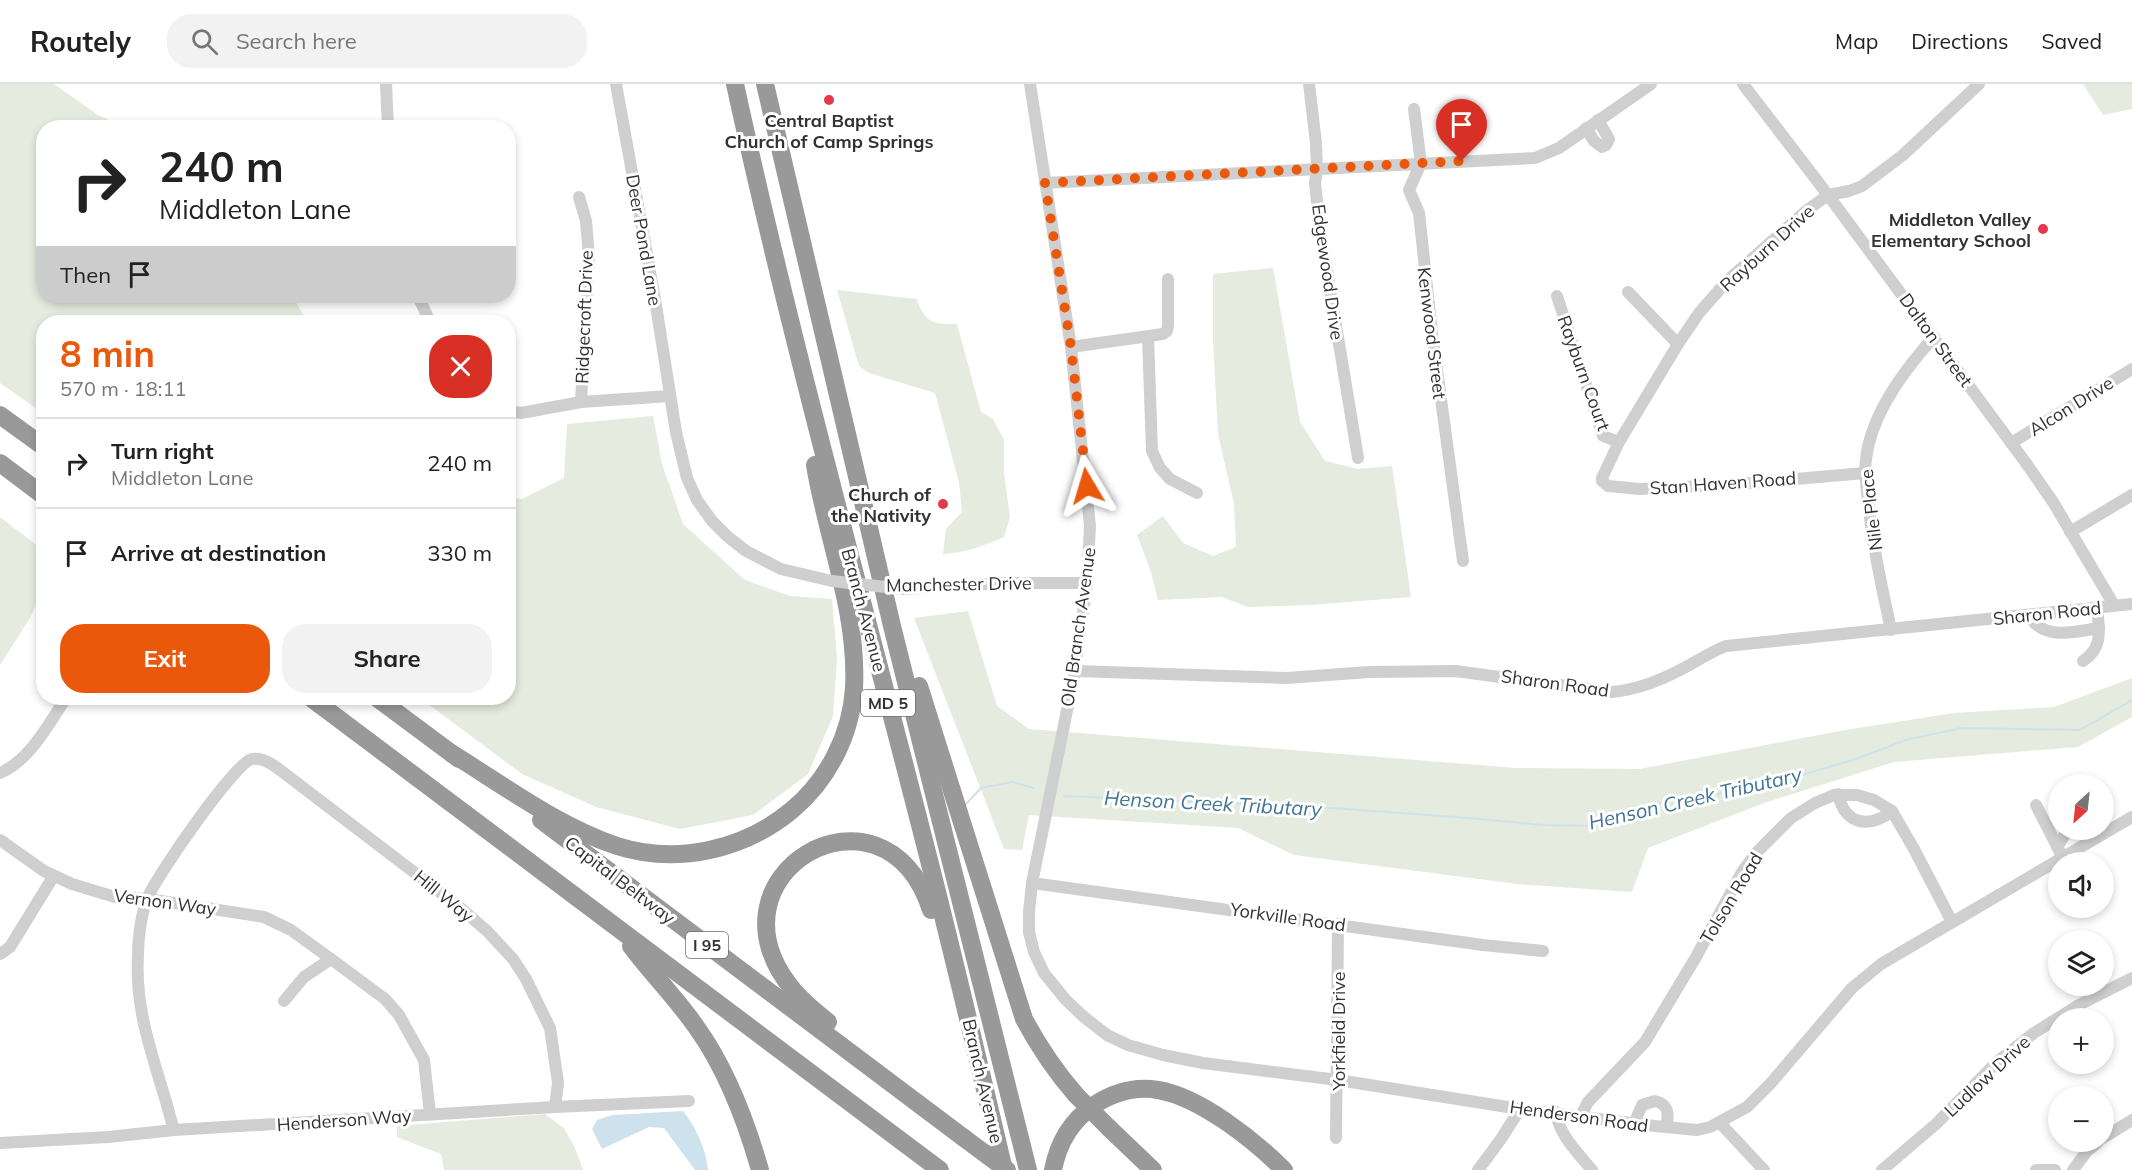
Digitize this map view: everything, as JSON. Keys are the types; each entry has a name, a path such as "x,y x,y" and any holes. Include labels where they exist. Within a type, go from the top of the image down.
{"highway":[{"path":"723,84 766,226"},
{"name":"Branch Avenue","path":"735,84 799,362 924,842 1004,1170"},
{"name":"Branch Avenue","path":"765,84 892,626 1028,1170"},
{"path":"771,84 783,139 782,153"},
{"path":"451,753 561,821 597,838 638,851 677,855 733,844 768,828 808,795 829,767 847,728 854,690 854,667 847,607 818,486 799,362"},
{"path":"0,415 36,441"},
{"path":"0,463 36,490"},
{"path":"861,492 920,692 1024,1019 1040,1050 1057,1073 1076,1095 1153,1170"},
{"name":"I 95","path":"320,705 940,1170"},
{"name":"Capital Beltway","path":"386,705 1004,1170"},
{"path":"964,1138 804,1002 785,978 769,943 767,928 770,899 775,885 793,863 819,846 848,841 874,845 901,860 925,892 975,1044"},
{"path":"620,930 699,1030 725,1076 744,1119 757,1164"},
{"path":"1001,1066 1022,1170"},
{"path":"1053,1170 1065,1136 1083,1112 1110,1095 1141,1089 1156,1089 1171,1093 1205,1109 1255,1144 1284,1170"},
{"path":"1109,1128 1147,1170"}],"street":[{"path":"386,84 388,120"},
{"name":"Deer Pond Lane","path":"616,84 670,396"},
{"name":"Old Branch Avenue","path":"1030,84 1071,347 1090,518 1090,554 1075,671 1032,883"},
{"name":"Edgewood Drive","path":"1309,84 1317,170 1316,190 1326,271 1358,458"},
{"path":"1045,183 1535,158 1551,153 1651,84"},
{"name":"Dalton Street","path":"1743,84 2011,443 2053,502 2114,605"},
{"name":"Rayburn Drive","path":"1607,464 1699,312 1728,280 1776,235 1828,195 1855,189 1877,176 1924,138 1979,84"},
{"path":"1414,109 1421,163"},
{"path":"1586,129 1598,145 1602,147 1606,145 1609,139 1598,120"},
{"name":"Kenwood Street","path":"1421,163 1408,190 1419,213 1430,322 1462,561"},
{"name":"Ridgecroft Drive","path":"579,197 586,221 589,257 581,402"},
{"path":"1071,347 1163,334 1167,331 1168,279"},
{"path":"1628,292 1678,344"},
{"name":"Rayburn Court","path":"1557,296 1603,436 1619,442"},
{"path":"1148,337 1152,451 1160,468 1170,479 1197,493"},
{"name":"Nile Place","path":"1891,630 1871,528 1865,473 1868,449 1884,406 1905,373 1934,337"},
{"name":"Alcon Drive","path":"2011,443 2132,369"},
{"path":"516,412 581,402 670,396"},
{"name":"Manchester Drive","path":"670,396 687,478 697,500 712,521 727,536 761,560 781,569 832,581 904,589 1005,583 1087,583"},
{"name":"Stan Haven Road","path":"1607,464 1602,474 1602,481 1605,484 1616,488 1640,489 1727,485 1865,473"},
{"path":"2070,531 2132,495"},
{"name":"Sharon Road","path":"1075,671 1287,678 1369,672 1455,671 1612,692 1637,687 1679,671 1726,646 2132,604"},
{"path":"2083,661 2096,650 2099,628 2097,607"},
{"path":"2029,615 2032,623 2037,627 2061,634 2099,628"},
{"path":"0,773 12,768 24,757 61,705"},
{"name":"Hill Way","path":"148,899 175,852 240,766 246,760 253,759 260,759 271,764 457,904 505,949 526,979 550,1028 558,1083 555,1107"},
{"path":"1892,811 1875,822 1859,821 1846,813 1838,794 1864,796 1883,804 1892,811 1952,922"},
{"name":"Tolson Road","path":"1580,1117 1588,1102 1646,1042 1742,872 1758,850 1791,818 1815,803 1838,794"},
{"path":"2036,805 2060,852"},
{"name":"Henderson Road","path":"2060,852 2132,817"},
{"name":"Vernon Way","path":"0,840 53,877 95,892 115,897 148,899 264,918 291,930 385,999 399,1015 424,1060 430,1114"},
{"path":"2060,852 2064,840"},
{"name":"Henderson Road","path":"1032,883 1029,932 1034,952 1044,973 1065,999 1107,1035 1140,1049 1203,1063 1338,1080 1520,1109 1697,1130 1720,1123 1747,1107 1852,988 1881,964 1952,922 2048,860"},
{"path":"0,954 10,947 53,877"},
{"name":"Yorkville Road","path":"1032,883 1483,945 1543,951"},
{"path":"148,899 138,956 142,1014 147,1044 174,1130"},
{"name":"Yorkfield Drive","path":"1336,1138 1338,924"},
{"path":"284,1001 304,977 331,958"},
{"name":"Ludlow Drive","path":"1882,1170 1936,1124 1998,1061 2034,1033 2078,1006 2132,978"},
{"name":"Henderson Way","path":"0,1143 430,1114 689,1101"},
{"path":"1634,1124 1642,1105 1655,1101 1664,1105 1668,1112 1666,1127"},
{"path":"1478,1170 1520,1109"},
{"path":"1556,1112 1562,1132 1592,1170"},
{"path":"2114,1131 2132,1120"},
{"path":"1720,1123 1764,1170"},
{"path":"2073,1170 2086,1152"},
{"path":"2036,1170 2055,1170"}],"shaded area":[{"path":"0,84 54,84 98,115 110,120 36,120 36,303 296,303 304,315 36,315 36,408 0,383"},
{"path":"2083,84 2132,84 2132,109 2103,115"},
{"path":"1273,268 1300,422 1325,461 1358,469 1392,466 1411,597 1310,605 1248,607 1222,597 1158,600 1151,572 1137,535 1163,516 1183,543 1213,556 1236,547 1234,504 1218,434 1213,340 1213,274"},
{"path":"837,290 917,299 923,313 931,321 957,324 981,412 993,419 1004,440 1004,473 1010,517 1004,537 974,548 943,554 946,529 962,512 959,482 935,393 869,373 859,366"},
{"path":"653,416 662,464 683,524 745,580 790,596 832,599 837,658 833,716 808,774 753,815 680,829 596,807 522,774 429,705 516,705 516,498 522,499 564,478 567,424"},
{"path":"0,517 36,545 36,605 0,665"},
{"path":"968,611 997,706 1029,729 1516,768 1639,769 1845,730 1954,713 2054,707 2132,678 2132,717 2078,747 1894,762 1764,803 1648,848 1632,892 1517,884 1294,855 1238,828 1029,815 1022,850 1004,849 914,618"},
{"path":"545,1114 564,1128 583,1170 444,1170 441,1154 397,1137 397,1126"}],"water":[{"path":"683,1111 700,1139 708,1170 695,1170 664,1128 649,1127 602,1149 592,1129 597,1120 613,1115"}],"waterway":[{"name":"Henson Creek Tributary","path":"1064,796 1304,806 1542,825 1592,826 1642,806 1717,794 1795,777 1853,760 1906,740 1961,728 2080,730 2132,700"},
{"name":"Henson Creek Tributary","path":"965,805 981,788 1012,782 1034,788"}],"place":[{"name":"Central Baptist Church of Camp Springs","path":"829,100"},
{"name":"Middleton Valley Elementary School","path":"2043,229"},
{"name":"Church of the Nativity","path":"943,504"}],"route":[{"path":"1087,486 1071,347 1045,183 1462,161"}]}
